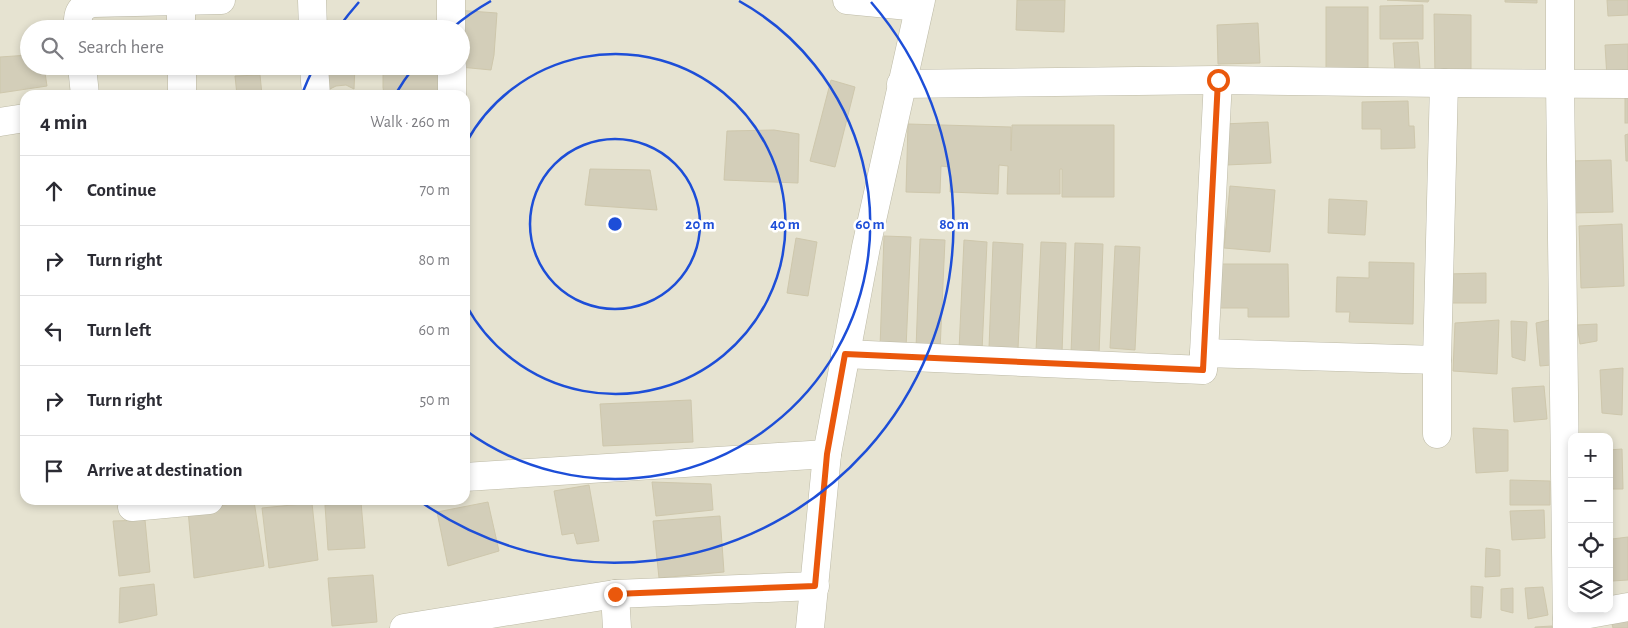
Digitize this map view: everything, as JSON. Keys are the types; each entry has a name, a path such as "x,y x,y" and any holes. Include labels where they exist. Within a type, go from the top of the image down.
{"street":[{"path":"77,20 81,9 93,3 221,0"},
{"path":"312,0 313,20"},
{"path":"451,0 451,20"},
{"path":"810,628 827,454 868,238 920,3 847,0"},
{"path":"1560,0 1567,623 1628,607"},
{"path":"181,1 181,20"},
{"path":"83,75 84,90"},
{"path":"182,75 182,90"},
{"path":"315,75 316,90"},
{"path":"452,75 452,90"},
{"path":"902,84 1218,80 1628,84"},
{"path":"845,354 1203,370 1218,80"},
{"path":"1437,434 1444,83"},
{"path":"0,122 20,119"},
{"path":"1204,353 1437,360"},
{"path":"470,477 827,454"},
{"path":"132,507 154,505"},
{"path":"404,628 615,594 815,586"},
{"path":"615,594 616,628"}],"shaded area":[{"path":"0,0 1628,0 1628,628 0,628"}],"building":[{"path":"1017,0 1065,0 1064,32 1016,30"},
{"path":"1387,0 1429,0 1428,2"},
{"path":"1505,0 1537,0 1537,3 1505,2"},
{"path":"1607,0 1628,0 1628,15 1608,16"},
{"path":"1423,5 1423,39 1380,39 1380,6"},
{"path":"1326,7 1368,7 1368,68 1326,68"},
{"path":"456,10 497,13 491,70 470,68 470,20 459,20"},
{"path":"1434,14 1471,15 1471,77 1435,77"},
{"path":"1258,23 1260,63 1218,64 1217,25"},
{"path":"1418,42 1420,69 1395,71 1393,43"},
{"path":"1628,44 1628,77 1607,78 1605,45"},
{"path":"20,56 20,75 45,75 47,86 0,93 0,57"},
{"path":"260,75 262,90 236,90 235,76"},
{"path":"320,75 355,75 354,89 346,85 336,86 328,90 320,90"},
{"path":"383,75 447,75 448,90 383,90"},
{"path":"831,80 855,87 835,167 810,161"},
{"path":"1625,96 1628,96 1628,123 1625,123"},
{"path":"1408,101 1409,126 1414,126 1415,148 1381,149 1381,129 1362,129 1362,102"},
{"path":"1268,122 1271,163 1226,165 1223,124"},
{"path":"908,124 1011,127 1011,151 1012,125 1114,125 1114,197 1062,197 1062,169 1060,169 1060,194 1007,194 1008,166 999,165 998,194 950,192 950,167 941,166 940,193 906,192"},
{"path":"774,130 799,134 798,183 724,180 727,131"},
{"path":"1628,134 1628,161 1626,161 1625,135"},
{"path":"1611,160 1613,212 1570,213 1569,161"},
{"path":"590,169 650,170 657,210 585,205"},
{"path":"1230,186 1275,190 1270,252 1224,248"},
{"path":"1329,199 1367,201 1365,235 1328,233"},
{"path":"1622,224 1624,286 1581,288 1579,226"},
{"path":"884,236 911,237 906,348 880,347"},
{"path":"796,238 817,242 808,296 787,293"},
{"path":"920,239 945,240 940,350 916,349"},
{"path":"964,240 987,242 982,351 959,350"},
{"path":"993,242 1023,244 1018,349 989,348"},
{"path":"1041,242 1066,243 1062,353 1036,351"},
{"path":"1075,243 1103,244 1099,355 1071,354"},
{"path":"1115,246 1140,247 1135,350 1110,348"},
{"path":"1369,262 1414,263 1413,324 1349,322 1350,312 1336,312 1337,277 1369,278"},
{"path":"1220,264 1288,264 1289,317 1248,317 1248,308 1220,308"},
{"path":"1486,273 1486,303 1447,303 1447,274"},
{"path":"1499,320 1497,374 1453,371 1455,323"},
{"path":"1550,320 1551,365 1540,366 1536,323"},
{"path":"1511,321 1527,322 1525,361 1512,357"},
{"path":"1597,324 1597,341 1580,344 1577,325"},
{"path":"1623,368 1622,415 1602,413 1600,370"},
{"path":"1544,386 1547,419 1514,422 1512,388"},
{"path":"691,400 693,442 603,446 600,404"},
{"path":"1473,428 1508,430 1508,471 1476,473"},
{"path":"1622,449 1623,489 1613,489 1613,450"},
{"path":"1510,480 1550,481 1550,505 1510,505"},
{"path":"652,482 711,484 713,510 656,516"},
{"path":"589,485 599,541 577,544 574,533 562,535 554,491"},
{"path":"488,502 499,551 448,566 437,512"},
{"path":"225,505 255,505 264,566 194,578 188,510"},
{"path":"312,505 318,560 269,568 262,508"},
{"path":"325,505 361,505 365,548 328,550"},
{"path":"1544,510 1545,538 1512,540 1510,511"},
{"path":"720,516 724,572 659,578 653,521"},
{"path":"145,520 150,572 119,576 113,521"},
{"path":"1628,537 1628,580 1613,581 1613,539"},
{"path":"1486,548 1500,550 1500,576 1485,577"},
{"path":"373,575 377,622 332,626 328,578"},
{"path":"154,584 157,615 119,623 120,588"},
{"path":"1471,586 1483,587 1481,618 1471,617"},
{"path":"1543,587 1548,615 1528,619 1525,588"},
{"path":"1513,588 1513,613 1501,610 1501,589"},
{"path":"1611,620 1628,620 1628,628 1613,628"},
{"path":"1552,626 1552,628 1535,628 1535,627"}],"route":[{"path":"615,594 815,586 827,454 845,354 1203,370 1218,80"}]}
